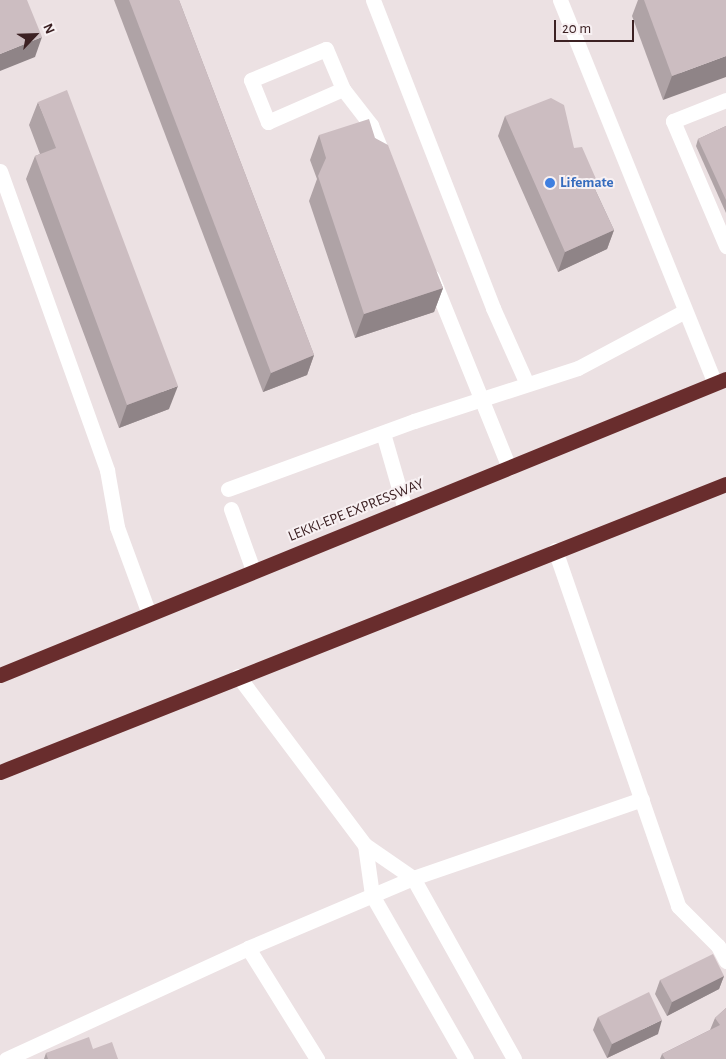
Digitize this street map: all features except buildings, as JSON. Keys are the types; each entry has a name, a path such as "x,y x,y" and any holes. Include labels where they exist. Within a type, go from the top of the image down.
{"highway":[{"name":"LEKKI-EPE EXPRESSWAY","path":"0,676 253,570 721,381"},
{"path":"0,772 555,550 726,484"}],"street":[{"path":"373,0 493,308 527,384"},
{"path":"560,0 685,311 721,381"},
{"path":"343,89 268,122 251,80 326,49 343,89 371,125 390,171"},
{"path":"726,100 673,121 726,246"},
{"path":"0,171 107,470 117,527 149,614"},
{"path":"426,262 509,468"},
{"path":"228,489 383,432 578,368 685,311"},
{"path":"383,432 404,509"},
{"path":"231,509 253,570"},
{"path":"555,550 678,906 718,946 726,961"},
{"path":"238,676 365,845 413,878 514,1059"},
{"path":"10,1059 248,948 413,878 642,799"},
{"path":"365,845 372,895 466,1059"},
{"path":"248,948 317,1059"}],"place":[{"name":"Lifemate","path":"550,183"}]}
